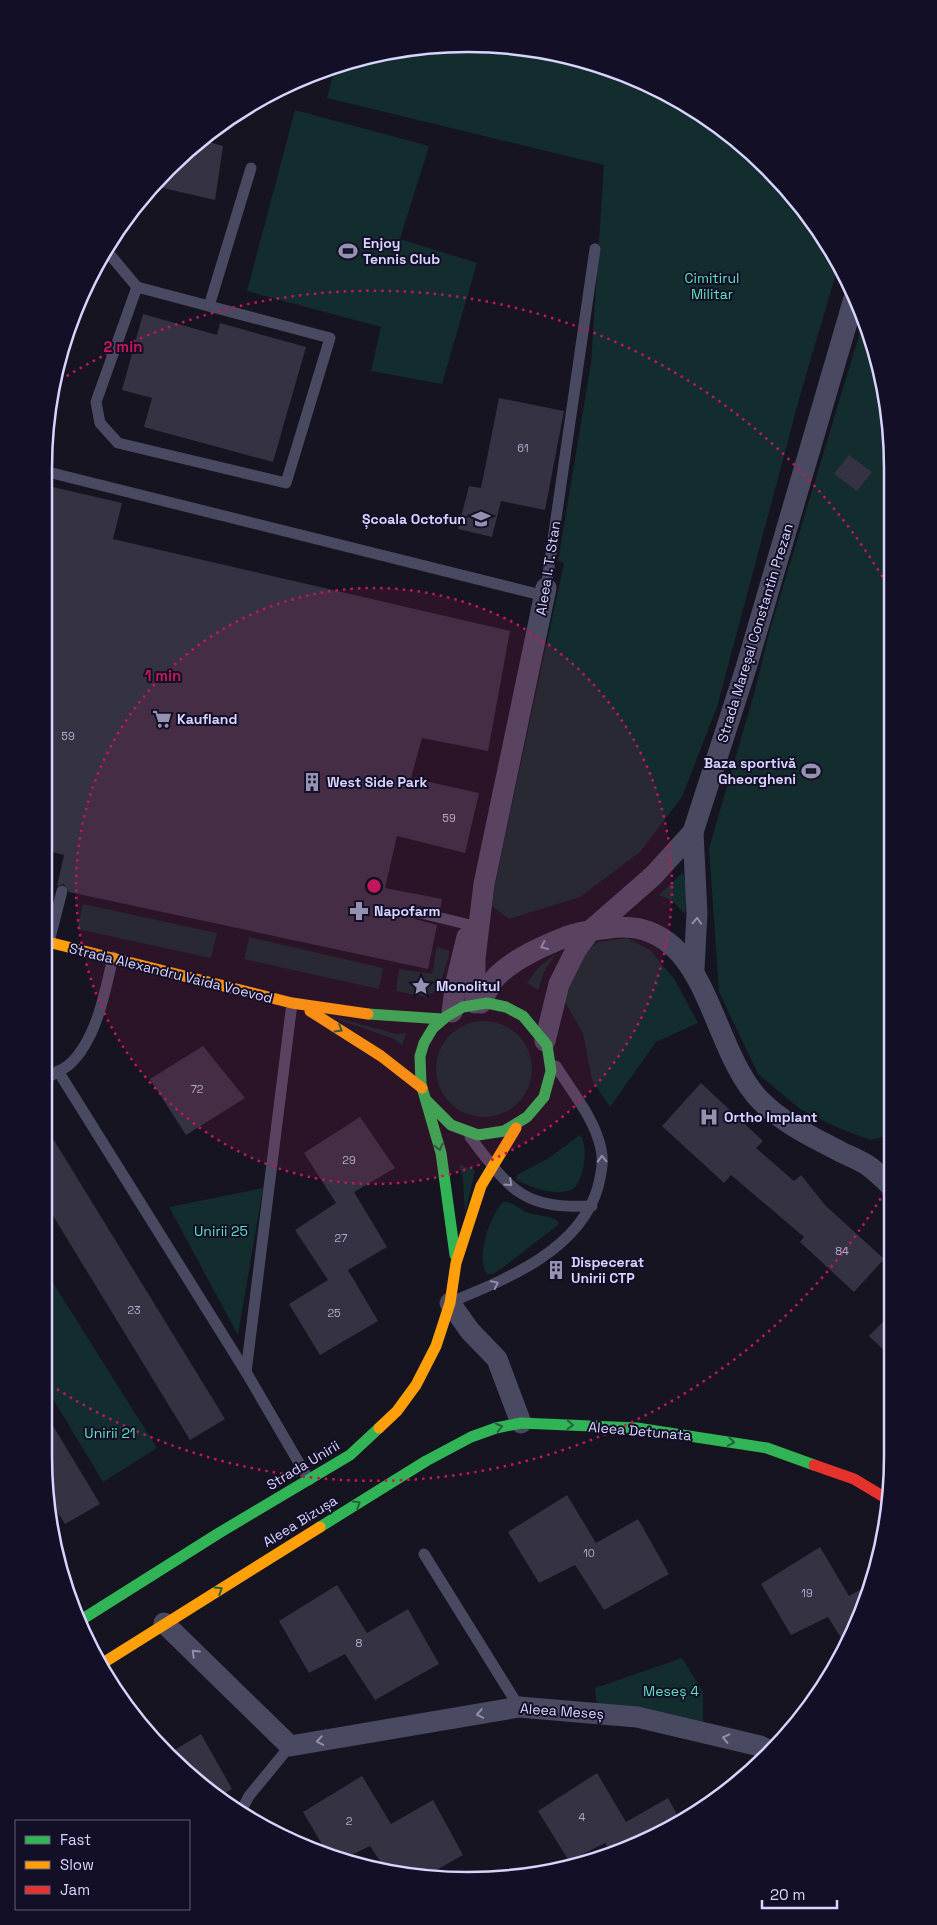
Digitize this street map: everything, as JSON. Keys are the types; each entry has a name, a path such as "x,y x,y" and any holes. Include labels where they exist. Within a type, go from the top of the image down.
{"main road":[{"name":"Strada Alexandru Vaida Voevod","path":"52,942 295,1004 355,1013 447,1016"},
{"name":"Strada Unirii","path":"456,1263 441,1152 422,1088 419,1064 420,1054 428,1034 447,1016 478,1003"},
{"path":"478,1003 499,1005 521,1014 535,1025 548,1049"},
{"name":"Strada Alexandru Vaida Voevod","path":"295,1004 369,1047 422,1088"},
{"name":"Strada Unirii","path":"85,1618 350,1455 397,1411 416,1385 441,1332 450,1303 456,1263 481,1186 516,1128 535,1112 547,1092 551,1075 548,1049"},
{"name":"Strada Unirii","path":"426,1100 443,1120 466,1133 493,1135 516,1128"},
{"name":"Aleea Detunata","path":"521,1423 664,1431 767,1448 854,1479 883,1496"},
{"name":"Aleea Bizușa","path":"107,1661 164,1623 426,1461 471,1437 496,1428 521,1423"}],"street":[{"name":"Strada Mareșal Constantin Prezan","path":"548,1049 559,984 576,950 590,931 653,876 694,832 746,668 852,306"},
{"name":"Aleea I. T. Stan","path":"478,1003 475,958 484,884 546,592"},
{"path":"694,832 698,913 694,969"},
{"name":"Aleea I. T. Stan","path":"447,1016 470,925 484,884"},
{"path":"590,931 628,926 649,930 678,950 694,969 722,1038 747,1085 760,1101 801,1132 869,1166 884,1180"},
{"name":"Strada Mareșal Constantin Prezan","path":"478,1003 496,978 514,963 555,942 590,931"},
{"path":"869,1166 884,1169"},
{"path":"450,1303 470,1331 497,1359 521,1423"},
{"path":"164,1623 290,1746"},
{"name":"Aleea Meseș","path":"290,1746 518,1707 637,1717 765,1748"}],"lane":[{"path":"209,306 252,168"},
{"name":"Aleea I. T. Stan","path":"546,592 595,249"},
{"path":"111,256 136,287 330,338 286,483 118,444 100,423 96,402 136,287"},
{"path":"52,474 546,592"},
{"path":"52,922 62,891"},
{"path":"417,912 470,925"},
{"path":"52,1074 70,1064 87,1042 101,1005 113,957"},
{"path":"246,1372 295,1004"},
{"path":"450,1303 495,1284 534,1262 557,1246 592,1206 602,1174 601,1150 589,1119 548,1049"},
{"path":"58,1071 246,1372 309,1480"},
{"path":"466,1133 492,1165 522,1195 534,1201 558,1207 592,1206"},
{"path":"424,1554 518,1707"},
{"path":"244,1806 249,1796 290,1746"}],"green space":[{"name":"Cimitirul Militar","path":"441,53 496,53 523,56 550,60 602,75 652,95 722,138 763,174 799,215 836,274 801,392 717,707 682,797 640,852 580,897 509,919 492,906 495,883 564,563 558,561 591,363 604,165 327,98 333,76 387,60"},
{"name":"Enjoy Tennis Club","path":"295,110 429,146 400,239 477,263 442,384 371,371 381,327 247,291"},
{"name":"Baza sportivă Gheorgheni","path":"860,331 877,387 884,441 884,1137 870,1140 836,1127 800,1109 758,1074 719,992 709,848 754,694 769,633"},
{"path":"683,872 687,893 685,914 673,901 659,895"},
{"path":"83,904 217,933 211,958 77,929"},
{"path":"249,937 383,968 379,989 244,959"},
{"path":"627,938 650,950 675,980 698,1023 656,1042 610,1107 592,1080 583,1033 565,1002 568,976 583,956 597,942"},
{"path":"437,947 450,951 439,989 426,997 396,991 399,969 432,974"},
{"path":"556,953 544,972 538,990 527,983 537,969"},
{"path":"323,1014 396,1034 406,1033 402,1045 394,1039"},
{"path":"484,1021 502,1025 518,1035 528,1051 532,1069 528,1087 518,1103 502,1113 484,1117 466,1113 450,1103 440,1087 436,1069 440,1051 450,1035 466,1025"},
{"path":"580,1135 584,1147 584,1163 580,1178 573,1189 551,1192 516,1180 517,1175 549,1158"},
{"path":"459,1165 475,1170 465,1214 463,1179"},
{"name":"Unirii 25","path":"263,1188 238,1335 169,1207"},
{"path":"503,1202 512,1204 526,1212 554,1219 558,1221 558,1225 501,1269 493,1274 487,1274 484,1267 483,1248 493,1217"},
{"name":"Unirii 21","path":"52,1284 157,1448 103,1482 52,1397"},
{"name":"Meseș 4","path":"682,1658 703,1692 703,1727 597,1709 595,1688"}],"building":[{"path":"210,142 223,146 215,200 162,188 174,174"},
{"path":"143,314 217,335 220,323 306,347 273,462 144,427 152,398 122,390"},
{"path":"499,398 564,411 545,510 501,501 492,537 458,529 469,486 481,488"},
{"path":"849,455 872,472 857,491 834,474"},
{"path":"52,487 122,503 113,539 510,631 488,751 422,738 411,778 479,793 465,853 397,836 385,888 442,899 440,910 415,905 410,911 415,919 437,925 428,969 69,892 64,884 57,886 64,855 52,852"},
{"path":"203,1046 245,1098 186,1135 150,1079"},
{"path":"701,1083 763,1141 756,1148 794,1181 801,1175 825,1205 884,1259 854,1292 800,1242 804,1237 731,1175 724,1183 662,1126"},
{"path":"360,1117 395,1168 354,1192 387,1247 348,1270 378,1321 320,1355 289,1304 328,1280 295,1230 336,1203 304,1153"},
{"path":"52,1137 225,1419 190,1440 52,1214"},
{"path":"884,1321 884,1350 869,1336"},
{"path":"52,1424 100,1504 65,1524 56,1510 53,1484"},
{"path":"567,1495 596,1543 638,1519 669,1574 604,1610 575,1565 539,1583 508,1532"},
{"path":"820,1547 849,1596 863,1588 842,1640 828,1617 791,1635 761,1584"},
{"path":"337,1585 367,1633 408,1609 439,1664 375,1700 345,1654 309,1673 279,1621"},
{"path":"201,1734 232,1789 224,1793 174,1751"},
{"path":"597,1773 626,1822 668,1798 678,1816 628,1841 608,1848 605,1843 568,1860 538,1811"},
{"path":"362,1776 391,1824 433,1800 463,1855 434,1871 387,1865 382,1864 370,1846 351,1855 323,1846 303,1812"}],"traffic: fast":[{"path":"426,1100 451,1125 478,1135 504,1131 527,1117 544,1097 551,1071 547,1045 523,1016 506,1007 487,1003 463,1007 447,1016 433,1028 424,1043 420,1056 421,1084 441,1153 455,1255"},
{"path":"368,1014 442,1019"},
{"path":"320,1527 426,1461 471,1437 496,1428 521,1423 637,1428 767,1448 814,1465"},
{"path":"85,1618 219,1533 350,1455 379,1428"}],"traffic: slow":[{"path":"52,943 292,1003 368,1014"},
{"path":"310,1011 381,1056 422,1088"},
{"path":"379,1428 397,1411 416,1385 436,1346 450,1303 456,1263 481,1186 516,1128"},
{"path":"106,1661 320,1527"}],"traffic: jam":[{"path":"814,1465 854,1479 883,1496"}],"place":[{"name":"Enjoy Tennis Club","path":"348,251"},
{"name":"Școala Octofun","path":"481,519"},
{"name":"Kaufland","path":"162,719"},
{"name":"Baza sportivă Gheorgheni","path":"811,771"},
{"name":"West Side Park","path":"312,782"},
{"name":"Napofarm","path":"359,911"},
{"name":"Monolitul","path":"421,986"},
{"name":"Ortho Implant","path":"709,1117"},
{"name":"Dispecerat Unirii CTP","path":"556,1270"}]}
